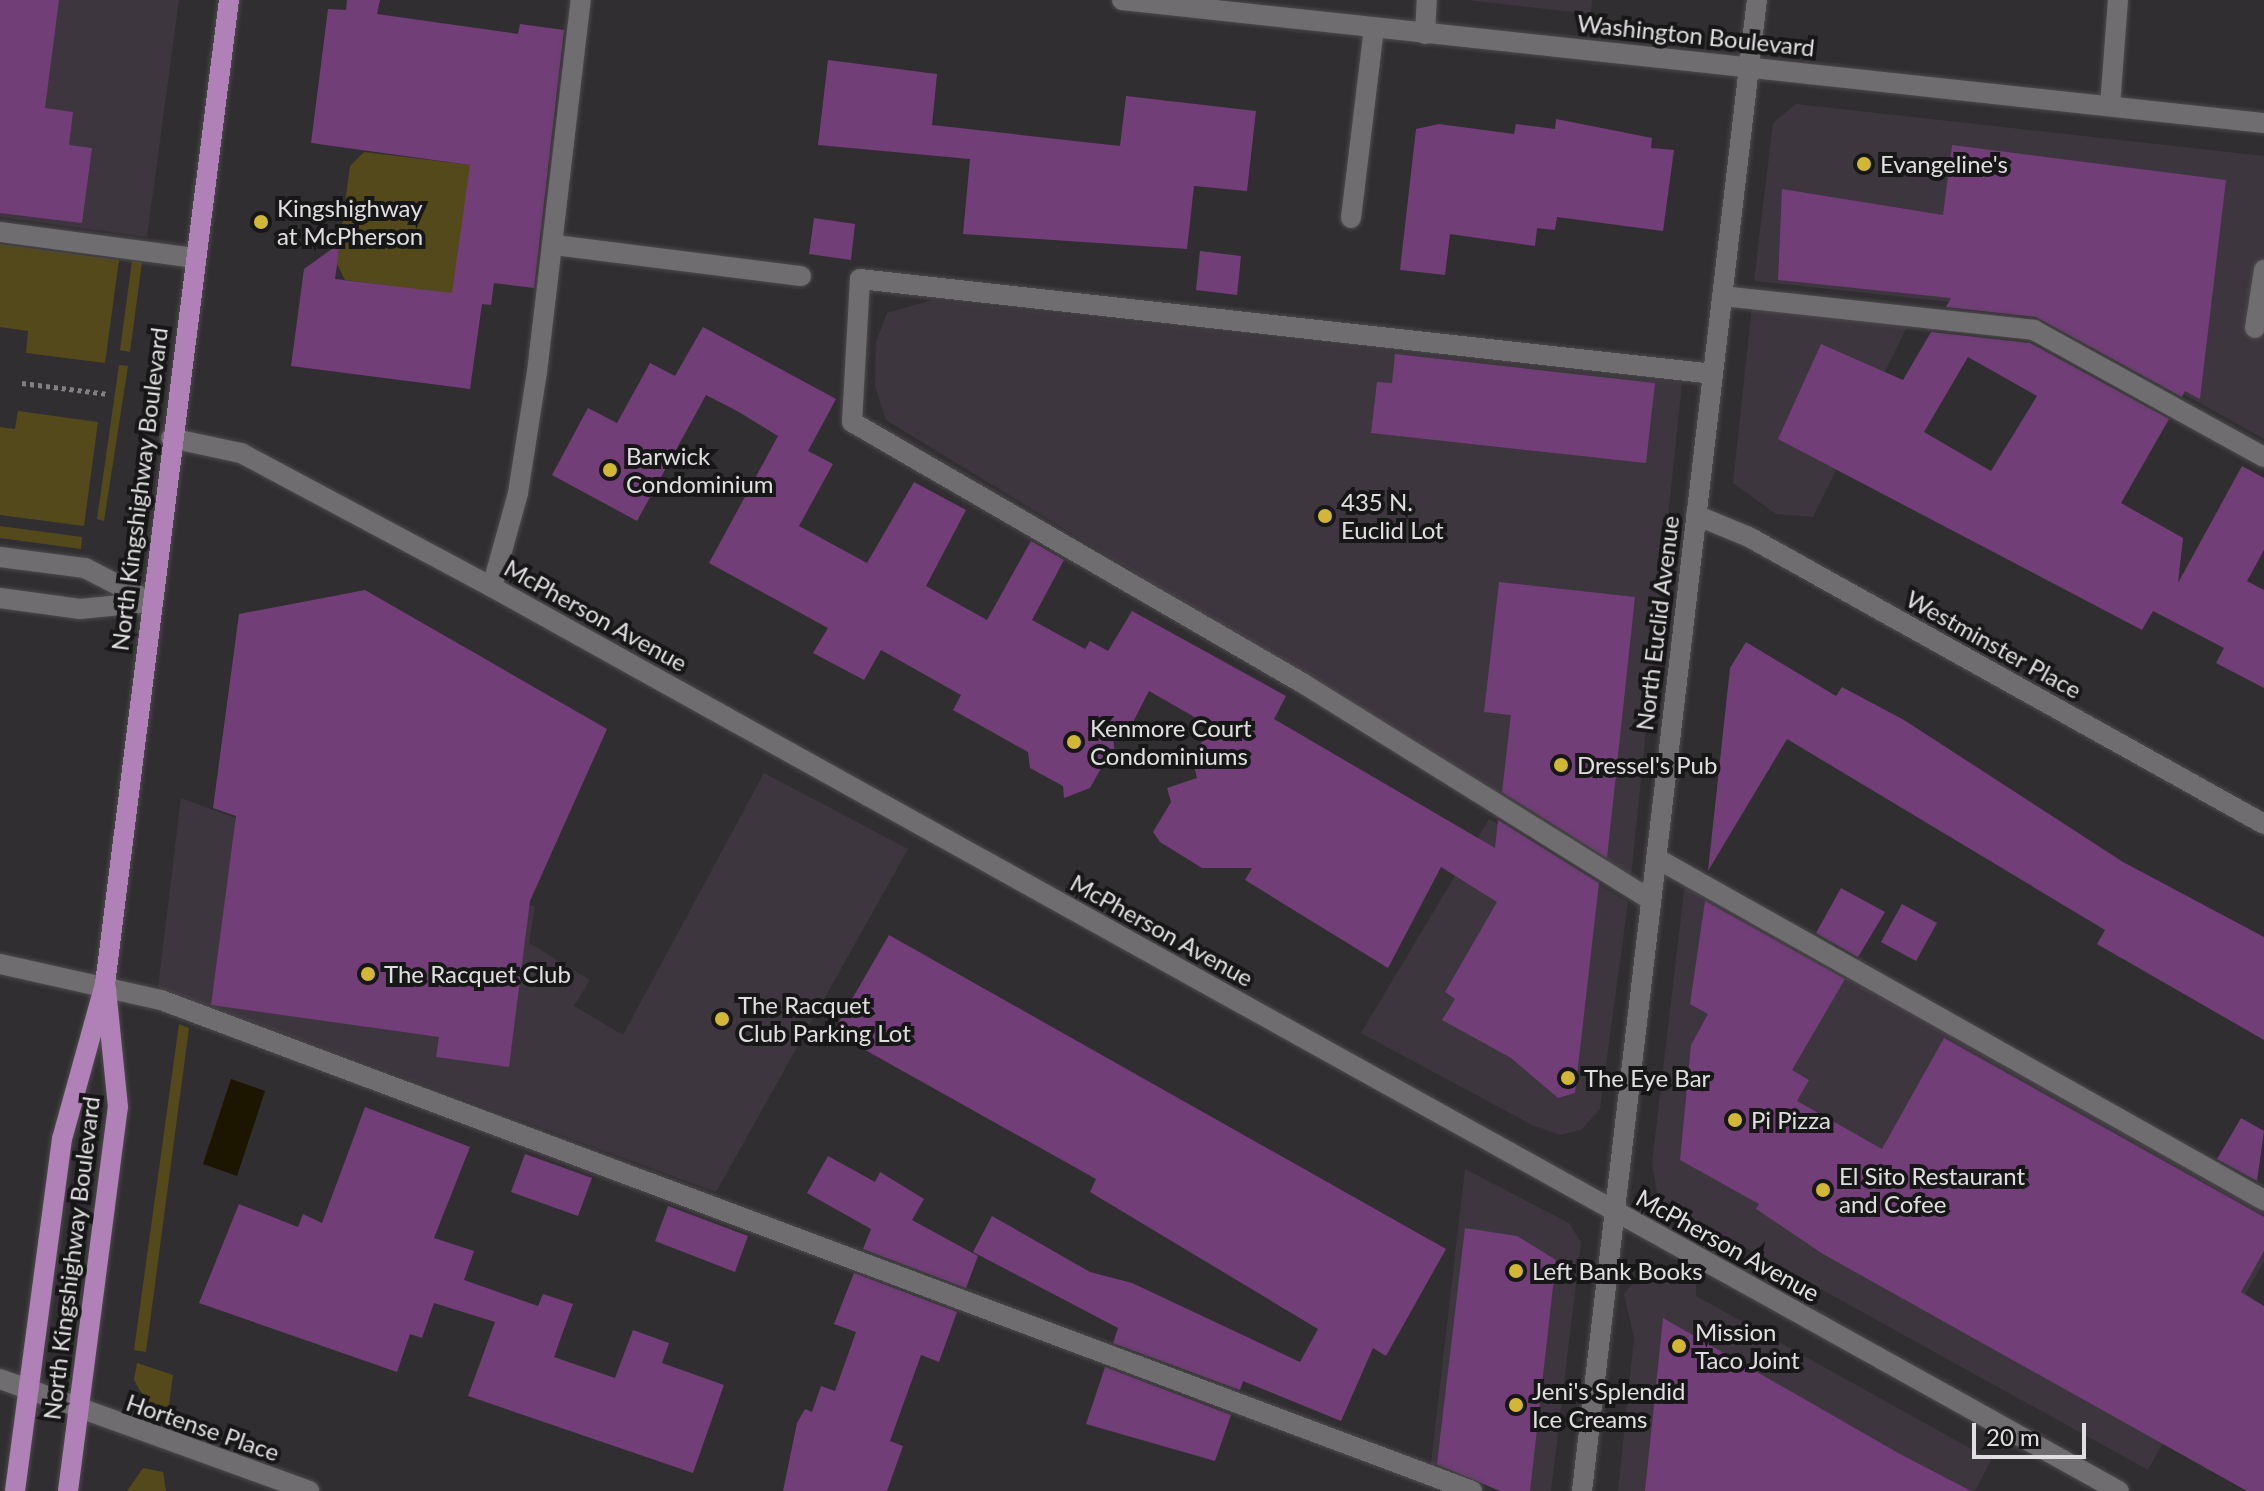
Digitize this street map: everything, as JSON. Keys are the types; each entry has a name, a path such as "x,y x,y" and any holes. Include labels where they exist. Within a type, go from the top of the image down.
{"main road":[{"name":"North Kingshighway Boulevard","path":"15,1491 72,1085 105,984 171,438 229,0"},
{"name":"North Kingshighway Boulevard","path":"68,1491 118,1107 105,984"}],"street":[{"path":"492,587 518,493 555,245 581,0"},
{"name":"Washington Boulevard","path":"1122,0 2264,123"},
{"path":"1425,34 1427,0"},
{"name":"North Euclid Avenue","path":"1582,1491 1757,0"},
{"path":"2110,106 2118,0"},
{"path":"1351,218 1374,29"},
{"path":"0,232 195,258"},
{"path":"555,245 801,276"},
{"path":"2255,328 2264,270"},
{"path":"1651,900 1304,684 852,422 860,279 1713,374"},
{"path":"1722,296 2034,330 2264,457"},
{"name":"McPherson Avenue","path":"171,438 241,453 492,587 2119,1491"},
{"name":"Westminster Place","path":"1696,515 1749,537 2264,824"},
{"path":"0,557 85,568 151,602"},
{"path":"0,598 80,609 151,602"},
{"path":"1656,858 2264,1200"},
{"path":"0,964 105,984 1472,1491"},
{"name":"Hortense Place","path":"0,1379 309,1491"}],"path":[{"path":"22,383 108,394"}],"shaded area":[{"path":"0,0 179,0 147,237 0,217"},
{"path":"1467,0 1592,0 1591,14"},
{"path":"1796,104 2264,156 2264,439 2035,311 1754,281 1773,123"},
{"path":"364,152 479,166 458,249 463,295 345,280 337,264 350,166"},
{"path":"0,244 119,260 105,363 26,353 28,331 0,327"},
{"path":"132,261 142,262 130,352 120,350"},
{"path":"932,300 1682,383 1631,876 886,420 875,386 876,342 887,313"},
{"path":"1752,306 1908,325 1813,517 1776,514 1733,483"},
{"path":"119,365 128,366 104,521 97,519"},
{"path":"18,411 98,422 84,526 0,515 0,427 15,429"},
{"path":"0,526 82,537 81,549 0,538"},
{"path":"764,773 908,849 716,1192 158,987 181,798 437,893 535,906 529,943 590,980 574,1006 623,1035"},
{"path":"1489,819 1628,902 1600,1109 1581,1130 1560,1135 1532,1125 1361,1033"},
{"path":"1685,883 2264,1208 2264,1261 2148,1470 1658,1199 1652,1163"},
{"path":"179,1024 189,1028 146,1352 134,1350"},
{"path":"231,1079 265,1091 237,1176 203,1164"},
{"path":"1465,1169 1569,1223 1581,1242 1551,1491 1501,1491 1431,1463"},
{"path":"1656,1270 1696,1284 1696,1296 1991,1460 1975,1491 1618,1491 1634,1339 1624,1294 1643,1272"},
{"path":"137,1363 173,1375 168,1412 156,1419 134,1380"},
{"path":"143,1468 163,1472 166,1491 127,1491"}],"building":[{"path":"0,0 59,0 45,108 73,112 69,145 92,148 82,223 0,213"},
{"path":"347,0 380,0 377,14 518,34 520,24 564,30 534,288 494,283 491,305 482,304 470,389 291,366 304,269 340,243 335,279 452,293 470,165 311,143 328,9 346,10"},
{"path":"828,60 937,74 932,125 1120,146 1126,96 1256,111 1247,191 1194,186 1187,249 963,234 970,159 818,145"},
{"path":"1556,119 1652,138 1651,148 1674,150 1663,231 1557,217 1555,230 1537,228 1535,246 1450,234 1445,275 1400,270 1416,129 1439,124 1514,134 1516,124 1555,129"},
{"path":"1952,145 2226,180 2200,399 2185,391 2182,397 2036,317 1946,307 1951,298 1778,280 1782,189 1943,215"},
{"path":"814,218 855,224 851,260 809,254"},
{"path":"1200,251 1241,256 1237,295 1196,290"},
{"path":"703,327 836,399 808,451 833,464 799,526 867,563 914,482 966,510 926,586 987,620 1031,541 1064,560 1032,620 1085,649 1090,641 1108,651 1132,611 1286,696 1274,719 1495,848 1498,820 1599,883 1575,1093 1558,1098 1511,1058 1442,1020 1455,999 1445,992 1497,902 1441,867 1388,968 1245,880 1252,868 1202,868 1160,842 1153,832 1171,802 1167,788 1197,778 1191,754 1214,729 1191,715 1149,691 1132,724 1111,722 1116,762 1104,763 1090,788 1064,798 1063,786 1030,768 1028,752 953,710 961,695 881,650 864,680 813,653 828,628 709,563 778,436 739,412 706,395 637,521 552,475 588,408 617,423 650,363 675,376"},
{"path":"1931,332 2030,343 2169,419 2121,503 2183,538 2178,583 2242,466 2264,478 2264,550 2247,581 2264,590 2264,688 2216,663 2224,648 2153,611 2142,630 1778,439 1821,344 1903,380","holes":["1968,357 2037,396 1991,471 1924,432"]},
{"path":"1395,354 1655,383 1646,463 1371,433 1377,382 1392,383"},
{"path":"1499,582 1635,597 1607,858 1502,792 1511,715 1484,712"},
{"path":"365,590 607,729 530,901 509,1067 436,1057 439,1037 211,1005 236,816 213,808 239,614"},
{"path":"1746,642 1836,696 1842,687 1904,720 2123,862 2264,937 2264,1040 2097,944 2105,930 1787,739 1708,871 1730,668"},
{"path":"1841,888 1885,912 1858,957 1816,933"},
{"path":"1705,901 1845,979 1792,1070 1809,1080 1797,1101 1882,1149 1944,1038 2264,1217 2264,1251 2241,1292 2264,1306 2264,1491 2247,1491 1823,1254 1756,1209 1759,1204 1680,1160 1691,1045 1708,1014 1690,1004"},
{"path":"1902,904 1937,923 1916,961 1881,942"},
{"path":"889,935 1446,1249 1386,1356 1373,1348 1341,1421 1243,1381 1240,1390 1113,1343 1118,1328 973,1252 992,1216 1090,1272 1132,1283 1300,1362 1318,1329 1090,1192 1096,1179 833,1032"},
{"path":"365,1107 470,1147 434,1238 474,1251 464,1280 538,1306 543,1294 573,1304 554,1357 615,1378 633,1330 669,1343 662,1363 724,1385 693,1473 468,1396 495,1322 434,1303 422,1338 410,1334 397,1372 199,1303 239,1204 298,1227 303,1214 322,1223"},
{"path":"2241,1118 2264,1131 2257,1181 2217,1159"},
{"path":"525,1154 592,1178 578,1216 511,1192"},
{"path":"828,1156 875,1182 880,1172 924,1199 912,1220 978,1256 966,1288 863,1249 871,1229 807,1193"},
{"path":"668,1206 748,1236 735,1272 655,1241"},
{"path":"1465,1228 1517,1236 1556,1260 1530,1491 1500,1491 1437,1464"},
{"path":"854,1273 957,1312 939,1362 921,1355 890,1441 903,1446 887,1491 783,1491 797,1423 805,1409 812,1412 821,1386 835,1391 856,1332 834,1324"},
{"path":"1663,1318 1900,1454 1971,1491 1645,1491"},
{"path":"1105,1367 1231,1415 1215,1461 1086,1424"}],"place":[{"name":"Evangeline's","path":"1864,164"},
{"name":"Kingshighway at McPherson","path":"261,222"},
{"name":"Barwick Condominium","path":"610,470"},
{"name":"435 N. Euclid Lot","path":"1325,516"},
{"name":"Kenmore Court Condominiums","path":"1074,742"},
{"name":"Dressel's Pub","path":"1561,765"},
{"name":"The Racquet Club","path":"368,974"},
{"name":"The Racquet Club Parking Lot","path":"722,1019"},
{"name":"The Eye Bar","path":"1568,1078"},
{"name":"Pi Pizza","path":"1735,1120"},
{"name":"El Sito Restaurant and Cofee","path":"1823,1190"},
{"name":"Left Bank Books","path":"1516,1271"},
{"name":"Mission Taco Joint","path":"1679,1346"},
{"name":"Jeni's Splendid Ice Creams","path":"1516,1405"}]}
